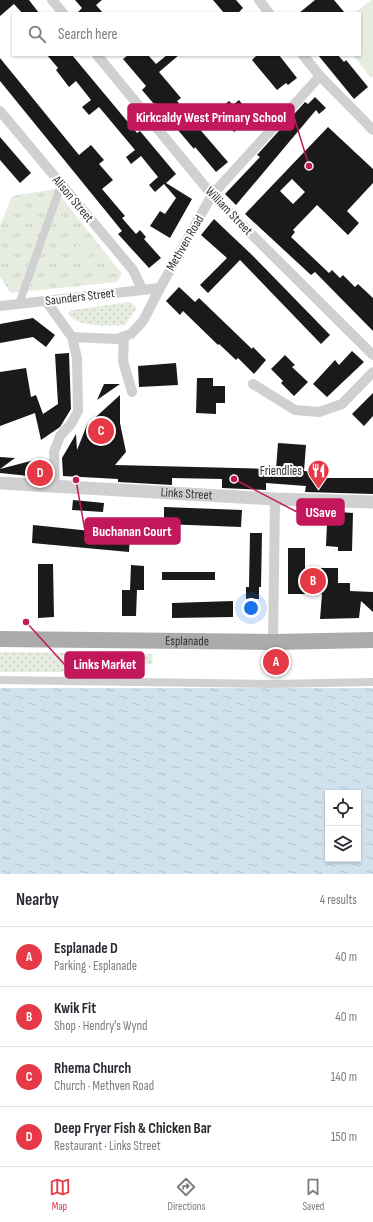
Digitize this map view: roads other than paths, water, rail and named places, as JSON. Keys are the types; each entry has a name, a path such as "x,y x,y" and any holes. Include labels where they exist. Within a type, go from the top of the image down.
{"main road":[{"name":"Esplanade","path":"0,639 274,642 373,640"}],"street":[{"path":"52,0 62,12"},
{"path":"259,0 268,12"},
{"name":"William Street","path":"98,56 212,195 373,355"},
{"path":"304,56 320,76 373,130"},
{"name":"Methven Road","path":"124,337 131,334 143,321 212,195 320,76"},
{"name":"Alison Street","path":"0,111 61,186 133,270 142,289"},
{"path":"19,304 61,186"},
{"name":"Saunders Street","path":"0,306 160,288"},
{"path":"46,301 72,337 77,358 78,412 71,424 60,436 54,452 55,487"},
{"path":"72,337 116,339 124,337 123,360 132,392"},
{"path":"253,384 295,410 319,412 342,404 373,372"},
{"name":"Links Street","path":"0,483 275,500 373,502"},
{"path":"274,642 275,500"},
{"path":"0,680 273,684 373,682"}],"water":[{"path":"0,688 373,688 373,874 0,874"}],"place":[{"name":"Kirkcaldy West Primary School","path":"309,166"},
{"name":"Rhema Church","path":"101,431"},
{"name":"Deep Fryer Fish & Chicken Bar","path":"40,473"},
{"name":"USave","path":"234,479"},
{"name":"Buchanan Court","path":"76,480"},
{"name":"Friendlies","path":"318,490"},
{"name":"Kwik Fit","path":"313,581"},
{"name":"Links Market","path":"26,622"},
{"name":"Esplanade D","path":"276,662"}]}
